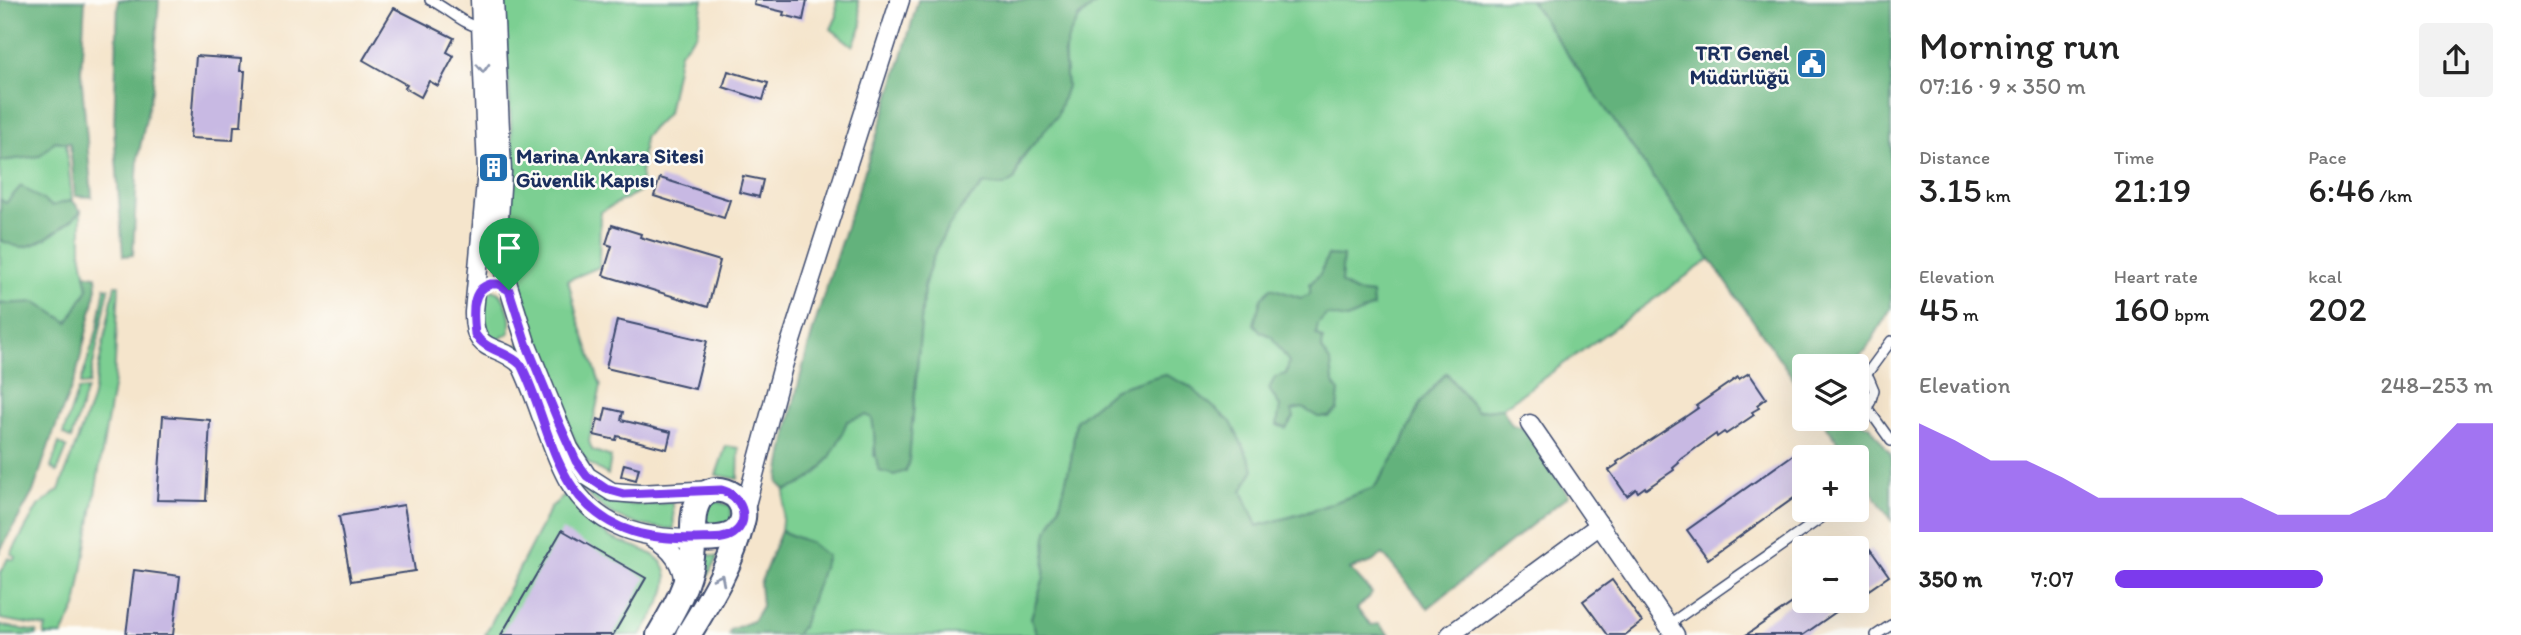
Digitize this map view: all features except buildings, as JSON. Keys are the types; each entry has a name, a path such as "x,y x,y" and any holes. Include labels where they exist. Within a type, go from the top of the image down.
{"street":[{"path":"480,0 489,28 501,125 502,182 496,239 520,324 569,448 579,467 590,479 606,489 624,494 717,490 732,494 738,499 743,518 736,531 730,535 694,539 653,538 636,534 611,522 582,499 567,479 521,365 479,340 475,334 487,171 489,28 494,0"},
{"path":"688,635 720,580 733,551 783,366 900,0"},
{"path":"476,294 491,284 498,284 509,290"},
{"path":"494,349 509,344 518,333 520,324"},
{"path":"1530,424 1672,630"},
{"path":"659,635 684,592 691,567 696,505 704,494 745,485 755,474"},
{"path":"1450,635 1600,525"},
{"path":"653,538 677,559 683,576 684,592"}],"lane":[{"path":"430,0 468,24 489,28"},
{"path":"1869,364 1891,341"},
{"path":"1869,380 1874,390 1869,401"},
{"path":"1869,417 1891,441"},
{"path":"1672,630 1817,522"},
{"path":"1876,635 1891,625"}],"green space":[{"path":"0,0 85,0 81,72 92,197 75,196 70,143 55,141 40,156 0,161"},
{"path":"118,0 159,0 153,85 138,157 133,255 123,256 114,129"},
{"path":"503,0 703,0 697,33 680,52 668,113 644,137 640,191 600,212 599,267 568,280 577,316 601,386 589,441 592,450 611,457 608,475 588,463 580,452 561,410 535,340 505,245 513,157"},
{"path":"836,0 858,0 862,25 853,46 831,29 837,16"},
{"path":"918,0 1101,0 1079,17 1069,36 1064,53 1067,86 1057,116 1020,160 1015,179 1004,186 984,184 973,195 954,218 933,257 924,287 906,471 894,475 879,471 872,418 866,415 847,421 832,454 817,473 785,490 778,483 805,360"},
{"path":"1101,0 1530,0 1710,259 1502,408 1477,411 1447,373 1420,403 1402,445 1374,488 1308,512 1257,526 1242,491 1076,421 1071,460 1060,505 1046,535 1044,577 1031,618 1037,635 796,635 803,625 826,556 811,543 781,531 785,490 797,486 817,472 832,454 847,421 866,415 872,417 875,433 874,456 909,460 924,287 933,257 954,218 984,184 1003,186 1015,179 1024,155 1065,89 1065,52 1070,34 1086,12"},
{"path":"1530,0 1891,0 1891,308 1866,350 1860,354 1792,354 1792,377"},
{"path":"55,141 66,142 72,200 52,207 41,201 5,203 0,199 0,161 17,158"},
{"path":"21,186 52,206 72,200 81,211 54,233 29,246 20,247 0,240 0,199 6,203"},
{"path":"81,211 81,252 88,289 68,323 3,302 0,304 0,240 20,247 29,246 54,233"},
{"path":"1328,255 1343,256 1341,283 1355,292 1372,294 1373,307 1347,319 1326,315 1318,324 1316,334 1323,339 1322,349 1331,363 1333,381 1339,391 1337,410 1329,417 1318,417 1303,408 1292,410 1294,417 1286,428 1277,425 1280,406 1269,389 1275,377 1286,374 1289,362 1271,336 1261,332 1254,324 1261,299 1271,288 1301,298 1310,294 1310,284 1320,274"},
{"path":"85,274 96,276 97,288 76,376 33,492 0,551 0,304 36,302 68,322 88,289"},
{"path":"115,285 119,285 114,381 76,607 62,635 44,635 46,627 0,619 0,574 8,558 14,560 16,557 11,554 38,506 59,490 92,400"},
{"path":"105,287 109,288 89,384 80,385 98,327"},
{"path":"493,290 505,302 510,327 509,333 499,339 489,340 481,328 483,297"},
{"path":"520,343 572,471 592,492 616,503 644,505 673,502 674,529 628,521 603,508 581,487 571,474 524,359 515,350"},
{"path":"1446,373 1477,411 1502,408 1512,425 1523,428 1569,495 1428,608 1383,554 1372,562 1350,569 1372,593 1357,609 1371,625 1379,624 1389,635 1037,635 1031,618 1044,577 1046,535 1060,505 1071,460 1076,421 1115,389 1164,374 1189,386 1231,422 1254,469 1242,491 1257,526 1308,512 1374,488 1402,445 1420,403"},
{"path":"87,389 71,439 63,434 78,390"},
{"path":"1869,426 1891,455 1891,520 1869,488 1869,445 1840,445 1830,431 1869,431"},
{"path":"59,443 67,448 57,472 51,467"},
{"path":"726,446 739,448 738,479 716,475"},
{"path":"567,494 604,533 646,551 661,562 667,582 653,616 641,635 485,635 551,507"},
{"path":"711,499 731,506 732,527 709,528 704,523 702,510"},
{"path":"781,531 811,543 827,556 803,625 796,635 729,635 730,630 753,621 762,606 760,584"},
{"path":"703,554 718,557 692,607 689,606 699,583"},
{"path":"0,625 37,632 36,635 0,635"}],"place":[{"name":"TRT Genel Müdürlüğü","path":"1812,64"},
{"name":"Marina Ankara Sitesi Güvenlik Kapısı","path":"493,167"}],"route":[{"path":"491,284 498,284 509,290 526,343 569,448 583,472 601,487 618,493 728,492 738,499 743,510 743,518 736,531 724,538 653,538 636,534 603,517 582,499 567,479 521,365 485,345 475,334 476,294 484,285 491,284"}]}
